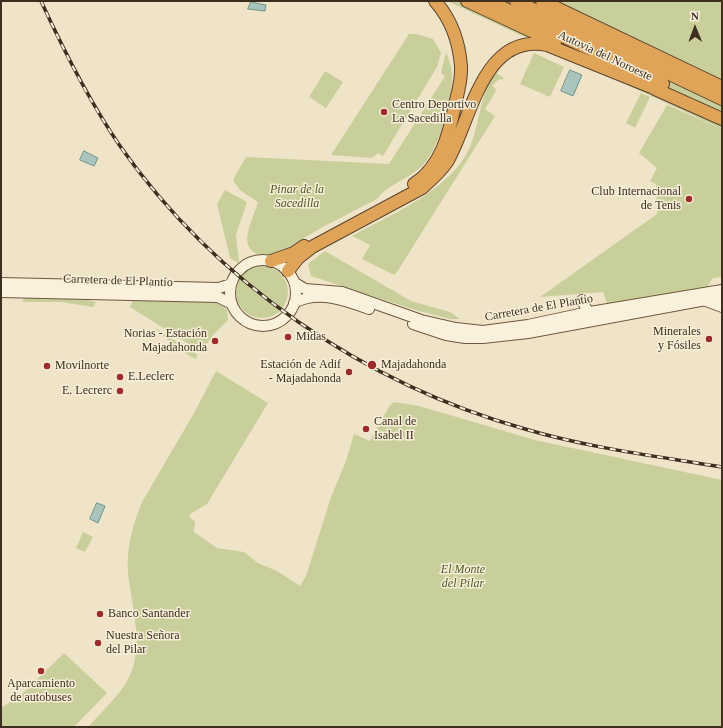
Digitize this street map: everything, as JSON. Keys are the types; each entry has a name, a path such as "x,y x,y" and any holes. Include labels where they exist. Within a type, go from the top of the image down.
{"highway":[{"path":"272,261 294,253 310,241 405,190 423,176 443,149 450,128 459,87 461,66 454,31 444,11 436,1"},
{"path":"467,1 722,119"},
{"name":"Autovía del Noroeste","path":"489,1 722,112"},
{"path":"516,1 722,99"},
{"name":"Autovía del Noroeste","path":"542,1 722,87"},
{"path":"288,271 298,258 312,247 422,188 435,177 449,156 484,77 497,60 513,49 533,44 547,45 662,91"},
{"path":"693,73 722,83"}],"street":[{"path":"260,260 272,261 288,271 294,283 296,293 290,312 282,319 273,324 253,324 244,319 237,312 232,304 230,294 236,274 242,267 250,262 260,260"},
{"name":"Carretera de El Plantío","path":"294,283 305,289 342,292 421,320 468,330 507,328 584,313 721,293"},
{"name":"Carretera de El Plantío","path":"1,284 219,288 232,284"},
{"name":"Carretera de El Plantío","path":"1,292 218,297 232,304"},
{"name":"Carretera de El Plantío","path":"294,303 309,297 341,299 446,335 465,338 483,338 528,333 704,300 721,293"},
{"path":"704,300 722,307"},
{"path":"579,302 584,313 588,315 618,310 629,314"},
{"path":"528,333 535,327 582,316 584,313"}],"green space":[{"path":"447,1 722,1 722,129"},
{"name":"Centro Deportivo La Sacedilla","path":"409,34 417,34 433,39 441,53 437,67 383,156 378,153 372,158 331,155"},
{"name":"Pinar de la Sacedilla","path":"446,52 452,71 450,99 443,126 433,150 421,167 392,185 377,199 317,230 286,251 277,254 265,255 254,253 249,247 247,237 258,202 241,191 234,182 234,178 246,157 389,164 445,76 441,73"},
{"path":"534,53 564,67 550,97 520,84"},
{"path":"325,71 343,82 326,108 309,97"},
{"path":"495,72 504,78 502,80 499,79 492,86 496,91 485,109 495,116 397,272 394,275 362,259 370,245 352,236 402,210 419,199 449,176 461,162 470,147 486,89"},
{"path":"641,93 650,97 635,128 626,123"},
{"name":"Club Internacional de Tenis","path":"667,105 722,129 722,277 713,278 707,287 608,306 603,292 540,297 657,214 656,184 650,181 657,168 639,153"},
{"path":"225,190 247,202 236,235 239,263 230,258 217,204"},
{"path":"325,251 411,301 450,312 460,319 450,319 412,309 311,276 308,264"},
{"path":"257,266 267,266 281,273 288,287 288,297 281,311 267,318 257,318 247,314 240,307 236,297 236,287 240,277 247,270"},
{"path":"25,297 83,299 96,302 93,307 62,302 22,302"},
{"path":"133,299 214,302 223,306 227,310 228,320 214,334 201,352 130,307"},
{"path":"154,328 198,355 195,359 176,347"},
{"name":"El Monte del Pilar","path":"216,371 268,403 207,504 190,514 190,517 195,522 194,532 217,548 244,552 258,563 277,571 300,586 306,576 331,497 346,461 354,434 370,441 390,405 394,402 419,406 535,440 722,480 722,727 88,727 124,686 131,673 135,659 135,616 128,573 128,554 133,528 139,510 142,502 194,413"},
{"path":"83,532 93,537 85,552 76,548"},
{"path":"64,653 107,693 74,727 1,727 1,708 21,695"}],"water":[{"path":"251,2 266,5 265,11 248,9"},
{"path":"570,70 582,75 573,96 561,91"},
{"path":"84,151 98,158 94,166 80,160"},
{"path":"97,503 105,506 98,523 90,519"}],"railway":[{"path":"41,1 87,94 120,146 158,196 201,242 248,284 298,322 352,356 408,385 466,410 549,436 623,451 722,467"}],"place":[{"name":"Centro Deportivo La Sacedilla","path":"384,112"},
{"name":"Club Internacional de Tenis","path":"689,199"},
{"name":"Midas","path":"288,337"},
{"name":"Minerales y Fósiles","path":"709,339"},
{"name":"Norias - Estación Majadahonda","path":"215,341"},
{"name":"Majadahonda","path":"372,365"},
{"name":"Movilnorte","path":"47,366"},
{"name":"Estación de Adif - Majadahonda","path":"349,372"},
{"name":"E.Leclerc","path":"120,377"},
{"name":"E. Lecrerc","path":"120,391"},
{"name":"Canal de Isabel II","path":"366,429"},
{"name":"Banco Santander","path":"100,614"},
{"name":"Nuestra Señora del Pilar","path":"98,643"},
{"name":"Aparcamiento de autobuses","path":"41,671"}]}
